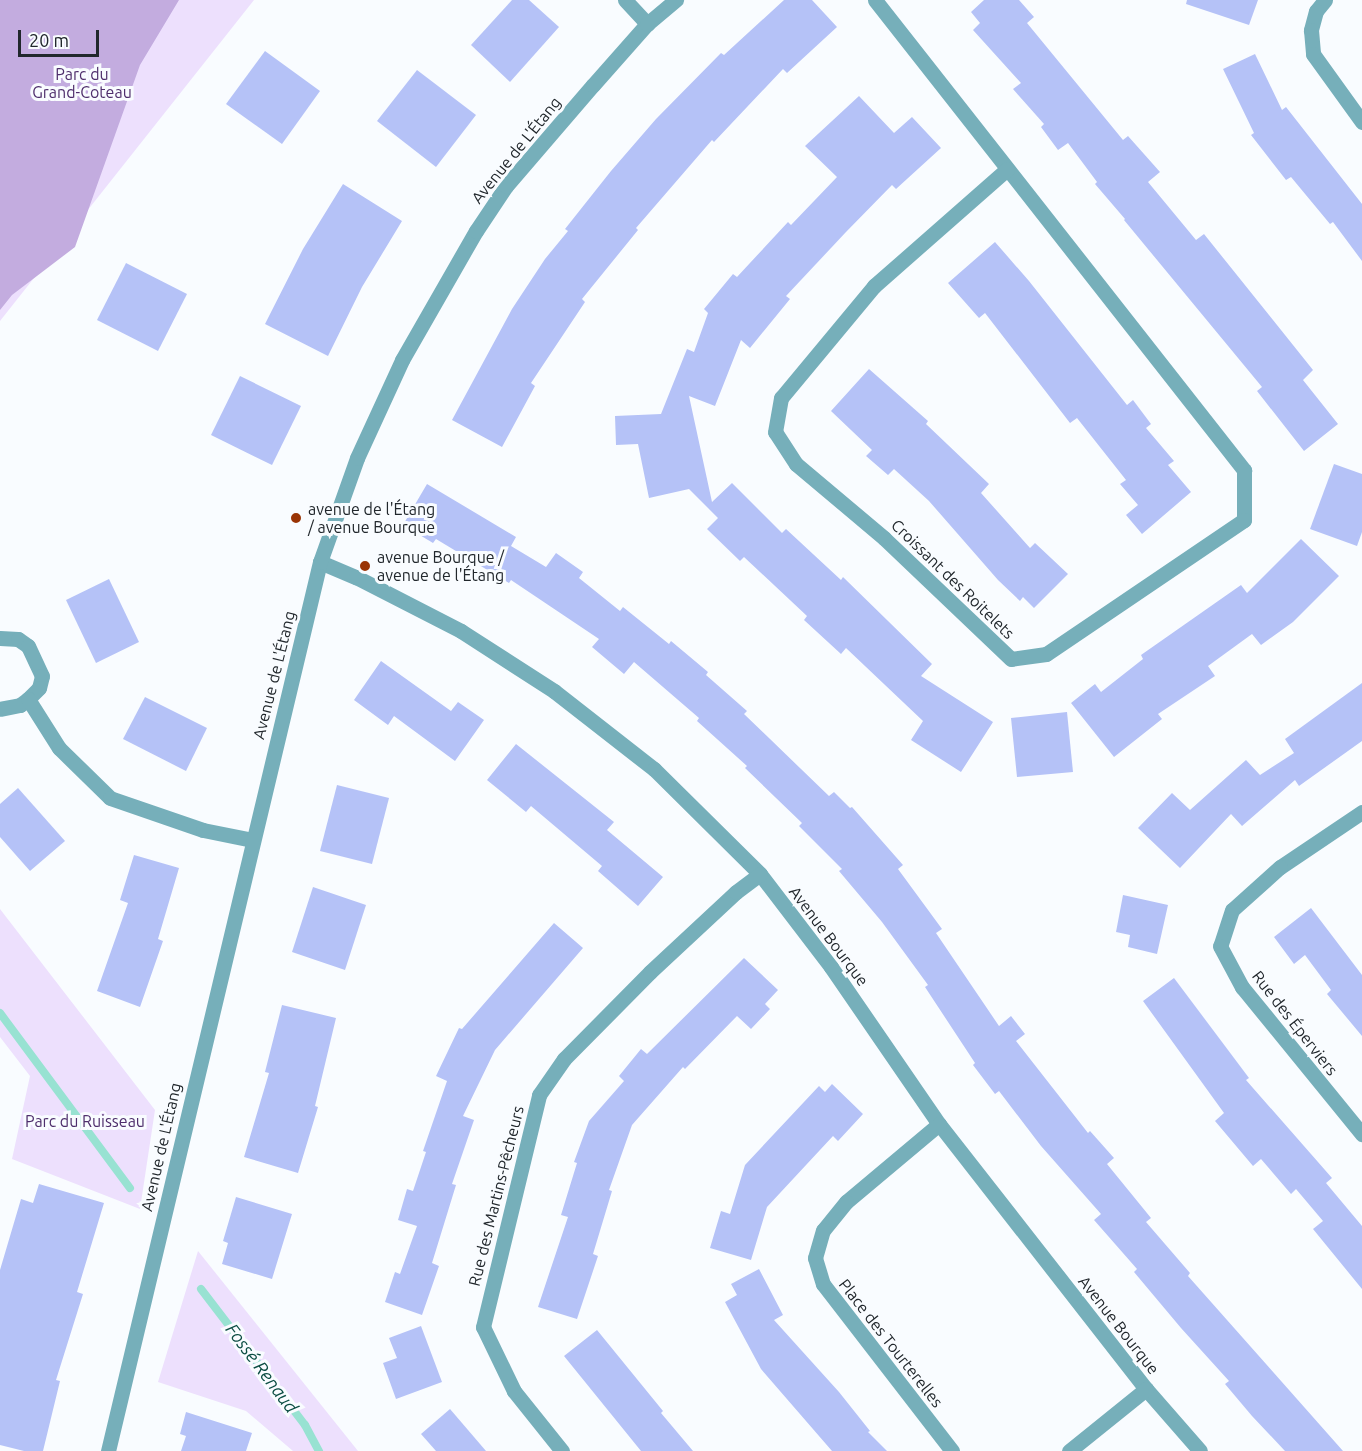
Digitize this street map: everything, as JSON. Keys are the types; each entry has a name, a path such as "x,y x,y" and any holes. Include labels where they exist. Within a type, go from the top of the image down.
{"street":[{"path":"625,0 648,24"},
{"name":"Avenue de L'Étang","path":"108,1451 320,562 357,458 402,360 476,231 506,186 543,141 648,24 676,0"},
{"name":"Croissant des Roitelets","path":"875,0 1244,470 1244,520 1046,654 1011,659 884,538 796,464 775,432 781,398 874,286 1007,170"},
{"path":"1325,0 1316,11 1311,30 1313,54 1362,122"},
{"name":"Avenue Bourque","path":"320,562 356,577 461,631 554,691 654,770 760,874 845,986 939,1124 1146,1389 1200,1451"},
{"path":"0,638 18,639 28,646 39,664 42,676 39,688 28,699 20,705 0,709"},
{"path":"28,699 59,748 110,798 203,830 252,840"},
{"name":"Rue des Éperviers","path":"1362,812 1280,867 1232,910 1220,946 1242,987 1362,1134"},
{"name":"Rue des Martins-Pêcheurs","path":"562,1451 514,1391 483,1327 539,1095 564,1059 650,972 731,896 760,874"},
{"name":"Place des Tourterelles","path":"939,1124 846,1202 823,1230 815,1258 823,1284 952,1451"},
{"path":"1069,1451 1146,1389"}],"green space":[{"name":"Parc du Grand-Coteau","path":"0,0 254,0 0,321"},
{"name":"Parc du Grand-Coteau","path":"0,0 179,0 140,65 75,247 12,295 0,310"},
{"name":"Parc du Ruisseau","path":"0,909 155,1110 140,1209 12,1159 30,1076 0,1037"},
{"path":"198,1251 358,1451 293,1451 246,1411 158,1382"}],"building":[{"path":"512,0 529,0 559,27 510,82 471,45"},
{"path":"784,0 812,0 837,27 787,73 783,69 714,142 712,140 636,228 638,230 582,299 585,302 531,383 535,386 502,447 452,420 512,309 545,259 568,231 565,229 656,119 721,53 724,55"},
{"path":"984,0 1019,0 1034,17 1027,23 1123,140 1128,136 1160,172 1148,182 1196,240 1204,234 1313,370 1303,380 1338,424 1304,451 1257,391 1262,387 1095,184 1097,182 1068,143 1058,150 1041,127 1044,124 1013,89 1021,83 973,30 980,23 971,12"},
{"path":"1187,0 1258,0 1249,25 1186,4"},
{"path":"265,51 320,91 282,144 226,104"},
{"path":"1255,54 1282,110 1286,107 1362,204 1362,261 1333,222 1330,224 1291,177 1286,180 1251,135 1254,133 1223,69"},
{"path":"417,70 476,115 436,167 377,121"},
{"path":"859,96 894,133 912,117 941,148 896,189 892,185 846,232 786,296 790,299 750,348 741,340 715,406 689,396 712,502 732,483 782,533 786,529 841,580 843,577 932,664 921,676 993,722 961,772 911,740 923,721 846,648 841,654 804,620 807,616 744,557 740,561 707,529 718,518 689,489 649,498 638,444 616,445 615,416 661,414 687,349 694,352 708,313 704,309 733,274 737,277 788,222 791,225 837,177 805,146"},
{"path":"343,184 402,221 362,287 328,356 265,324 303,249"},
{"path":"995,242 1029,281 1127,405 1133,400 1151,424 1146,428 1174,461 1168,465 1191,492 1142,534 1126,515 1138,505 1120,484 1126,480 1077,418 1070,423 985,313 979,318 948,283"},
{"path":"126,263 187,294 158,351 97,320"},
{"path":"869,369 928,421 926,424 989,484 981,493 1030,548 1035,543 1068,574 1034,608 1023,597 1020,601 998,580 929,501 894,469 888,475 866,456 872,450 831,411"},
{"path":"240,376 301,406 272,465 211,435"},
{"path":"1334,464 1362,474 1362,532 1357,546 1310,529"},
{"path":"427,484 516,537 511,546 546,567 556,553 583,572 579,578 620,611 623,607 669,644 671,641 708,672 706,675 747,711 744,714 829,796 834,792 850,808 852,807 903,865 898,869 942,929 936,933 999,1026 1011,1016 1025,1034 1016,1041 1088,1133 1090,1131 1114,1158 1107,1164 1151,1218 1146,1222 1190,1273 1188,1276 1343,1451 1285,1451 1252,1416 1225,1384 1229,1381 1134,1272 1137,1269 1094,1220 1101,1214 1041,1146 999,1091 995,1094 973,1065 975,1063 925,987 928,985 882,922 839,871 842,869 799,826 802,823 745,768 747,766 697,721 699,718 634,662 624,674 592,647 599,639 511,580 509,583 436,539 433,543 403,525"},
{"path":"1301,539 1339,576 1293,622 1261,645 1252,634 1208,666 1215,676 1158,714 1162,719 1114,757 1071,703 1095,684 1101,692 1143,659 1141,655 1241,585 1247,593"},
{"path":"109,579 139,642 96,663 66,600"},
{"path":"381,661 451,711 458,702 484,720 455,761 394,716 388,725 354,700"},
{"path":"1362,683 1362,741 1299,786 1295,780 1242,826 1231,814 1180,868 1138,828 1172,793 1190,810 1246,760 1260,775 1294,753 1285,739"},
{"path":"145,697 207,728 186,771 123,739"},
{"path":"1067,712 1073,772 1017,777 1011,718"},
{"path":"516,744 614,822 607,830 663,877 638,906 598,871 602,866 531,806 526,812 487,780"},
{"path":"337,785 389,798 372,864 320,851"},
{"path":"18,788 65,841 30,871 0,837 0,804"},
{"path":"134,855 179,868 158,939 163,941 140,1007 97,991 128,903 120,900"},
{"path":"313,887 366,905 345,970 292,952"},
{"path":"1123,895 1168,905 1157,954 1128,947 1130,935 1116,932"},
{"path":"1311,908 1362,975 1362,1036 1327,994 1331,990 1305,955 1294,964 1274,937"},
{"path":"554,923 583,948 495,1050 463,1116 474,1120 452,1184 456,1185 432,1263 439,1266 422,1315 385,1302 395,1272 400,1274 417,1226 398,1220 407,1189 413,1191 426,1152 423,1151 447,1081 436,1076 459,1028 462,1029"},
{"path":"744,958 778,990 765,1004 770,1009 751,1029 737,1016 685,1069 683,1067 632,1125 609,1190 612,1191 593,1254 598,1256 577,1319 538,1307 568,1217 561,1215 577,1163 574,1162 589,1121 624,1081 619,1076 641,1049 647,1054"},
{"path":"1174,978 1249,1078 1246,1080 1332,1178 1326,1183 1362,1226 1362,1289 1313,1229 1323,1221 1296,1189 1291,1194 1261,1159 1253,1166 1215,1121 1224,1113 1143,1001"},
{"path":"282,1005 336,1018 315,1106 318,1107 298,1173 244,1157 269,1073 265,1072"},
{"path":"832,1084 863,1114 838,1141 833,1136 767,1207 751,1260 710,1248 721,1211 730,1214 745,1165 819,1086 825,1092"},
{"path":"39,1184 104,1203 77,1292 83,1294 56,1380 60,1381 43,1451 24,1451 0,1445 0,1270 21,1199 33,1203"},
{"path":"236,1197 292,1214 272,1279 222,1264 228,1243 223,1241"},
{"path":"759,1269 783,1315 774,1320 839,1392 870,1431 868,1432 887,1451 832,1451 761,1369 725,1302 737,1295 731,1284"},
{"path":"421,1326 442,1382 396,1399 383,1363 397,1358 389,1338"},
{"path":"597,1330 693,1451 641,1451 564,1356"},
{"path":"450,1409 486,1451 436,1451 421,1434"},
{"path":"186,1412 252,1433 246,1451 181,1451 186,1436 180,1434"}],"waterway":[{"name":"Fossé Renaud","path":"0,1013 130,1188"},
{"name":"Fossé Renaud","path":"201,1289 305,1425 319,1451"}],"place":[{"name":"avenue de l'Étang / avenue Bourque","path":"296,518"},
{"name":"avenue Bourque / avenue de l'Étang","path":"365,566"}]}
